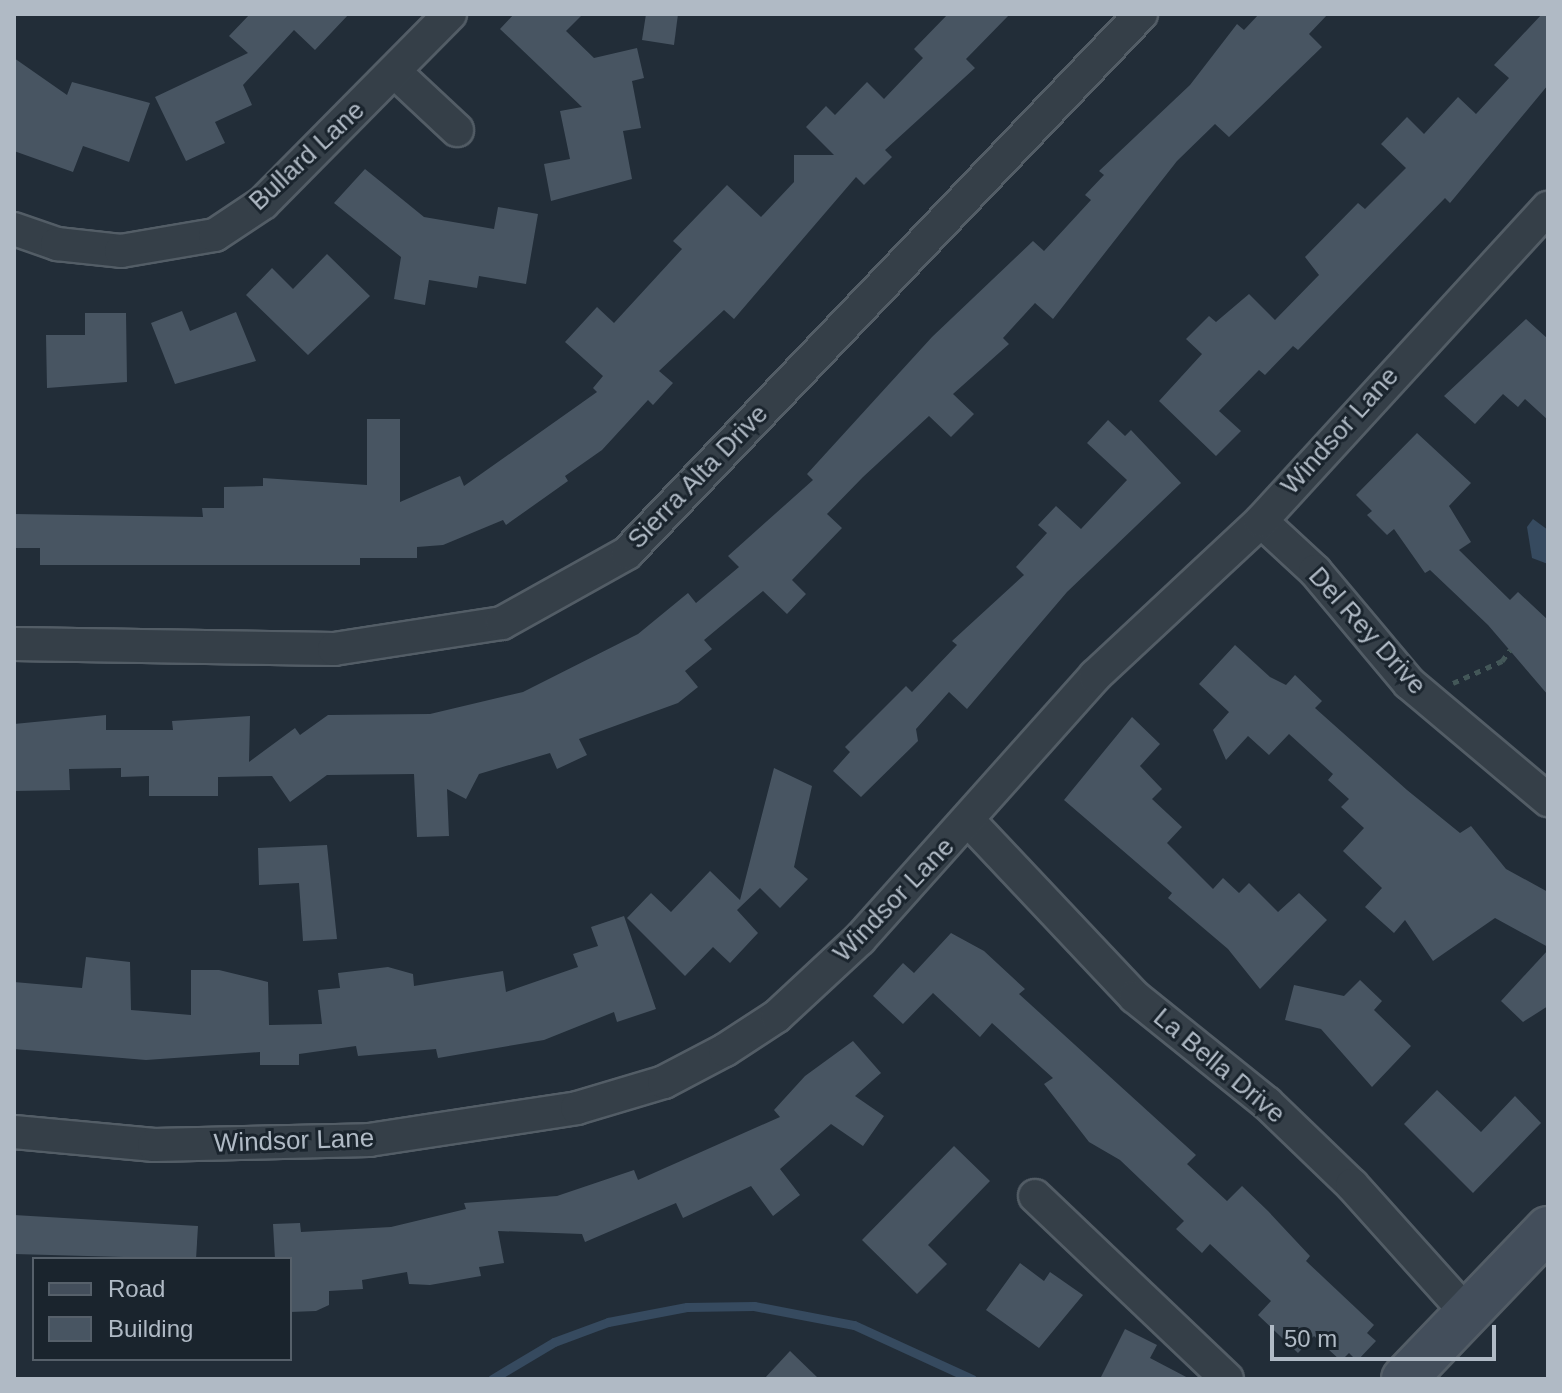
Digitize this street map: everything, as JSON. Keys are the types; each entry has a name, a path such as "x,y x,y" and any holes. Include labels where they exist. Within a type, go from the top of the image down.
{"street":[{"name":"Bullard Lane","path":"14,229 57,244 121,251 215,235 263,203 450,14"},
{"name":"Sierra Alta Drive","path":"14,644 334,649 502,623 627,553 1141,14"},
{"path":"395,72 457,130"},
{"name":"Windsor Lane","path":"14,1132 154,1145 369,1140 577,1108 664,1082 777,1016 969,821 1095,676 1261,521 1544,223"},
{"name":"Del Rey Drive","path":"1261,521 1431,702 1548,800"},
{"name":"La Bella Drive","path":"969,821 1135,997 1267,1103 1352,1185 1467,1313"},
{"path":"1035,1196 1227,1379"},
{"path":"1404,1379 1548,1229"}],"path":[{"path":"1431,702 1510,650"}],"water":[{"path":"1533,519 1548,530 1548,564 1532,558 1527,527"}],"building":[{"path":"250,14 349,14 315,50 294,30 243,85 252,105 215,122 225,143 186,161 155,97 248,53 229,36"},
{"path":"514,14 583,14 566,31 594,58 637,48 644,78 632,81 641,128 623,131 632,179 551,201 544,164 570,159 560,111 582,107 500,29"},
{"path":"646,14 678,14 674,45 642,40"},
{"path":"948,14 1010,14 966,59 975,68 885,150 892,157 864,185 856,177 734,319 724,310 659,371 673,383 653,405 648,400 602,450 565,476 568,481 506,525 503,520 443,545 417,547 417,558 360,558 360,565 40,565 40,548 14,548 14,514 203,517 202,508 224,508 224,487 263,486 263,478 367,485 367,419 400,419 400,502 460,476 464,486 597,392 593,388 603,376 565,342 597,307 614,323 682,249 673,241 727,185 761,217 794,182 794,155 834,155 806,127 826,106 835,115 867,82 884,99 923,58 914,49"},
{"path":"1259,14 1328,14 1309,34 1322,47 1229,137 1215,124 1177,161 1053,319 1035,303 1003,338 1009,344 953,394 974,414 951,437 929,416 863,477 827,514 842,528 792,580 806,594 787,614 763,591 704,640 712,649 685,671 698,687 678,703 579,739 587,755 557,769 550,753 479,774 466,799 447,789 449,836 417,837 414,774 327,775 290,802 272,776 218,777 218,796 149,796 149,776 121,777 121,768 69,769 70,790 14,791 14,724 106,715 106,730 173,730 172,721 250,716 249,762 295,728 300,735 328,715 430,714 523,692 638,634 688,593 696,603 739,567 728,556 813,480 807,474 932,337 1033,241 1044,251 1091,200 1085,195 1104,175 1099,171 1190,85 1237,24 1244,30"},
{"path":"1542,14 1548,14 1548,85 1450,203 1445,198 1298,350 1293,346 1265,375 1259,370 1219,411 1241,431 1216,456 1159,401 1202,354 1186,339 1209,316 1216,322 1249,294 1275,320 1319,275 1305,257 1358,203 1365,209 1406,168 1381,144 1407,117 1424,134 1458,97 1476,114 1509,78 1494,65"},
{"path":"14,58 67,95 72,82 150,103 129,162 83,146 73,172 14,151"},
{"path":"365,169 424,217 494,229 498,207 538,214 526,284 479,276 477,288 429,280 425,305 394,299 401,257 334,203"},
{"path":"327,254 370,296 308,355 246,295 272,268 293,289"},
{"path":"182,311 190,331 236,312 256,361 175,384 151,323"},
{"path":"85,313 126,313 127,382 47,388 46,335 85,335"},
{"path":"1526,319 1548,339 1548,420 1525,399 1518,407 1503,394 1475,424 1444,396"},
{"path":"1108,420 1125,436 1131,430 1181,483 1067,592 967,709 949,692 916,729 918,741 861,797 833,771 850,752 845,747 906,686 912,692 957,645 952,641 1024,575 1016,567 1047,533 1038,525 1056,506 1081,529 1127,480 1087,443"},
{"path":"1417,433 1471,483 1449,506 1471,542 1459,550 1510,600 1518,592 1548,620 1548,695 1488,625 1430,570 1425,573 1394,529 1387,535 1367,515 1372,511 1356,495"},
{"path":"1235,645 1270,677 1286,685 1295,675 1322,701 1315,708 1407,790 1460,833 1471,826 1506,869 1548,892 1548,947 1495,918 1433,961 1405,920 1394,933 1365,907 1382,888 1343,851 1364,828 1341,807 1349,799 1328,780 1333,774 1289,734 1269,755 1248,736 1226,760 1213,730 1229,712 1199,684"},
{"path":"1132,717 1160,744 1140,766 1162,789 1152,799 1182,827 1167,843 1213,889 1223,878 1239,893 1249,883 1278,912 1299,893 1327,920 1260,989 1228,949 1168,898 1172,893 1064,800"},
{"path":"774,768 812,786 794,867 808,879 780,908 760,888 737,910 758,933 730,963 713,947 685,976 627,918 651,893 671,912 710,871 740,900"},
{"path":"327,845 337,939 303,941 299,883 259,885 258,848"},
{"path":"624,916 656,1009 617,1022 614,1012 544,1040 438,1058 436,1049 358,1056 356,1046 299,1054 299,1065 260,1065 260,1052 146,1060 14,1049 14,982 82,988 86,957 130,962 131,1010 191,1015 191,970 219,970 268,982 269,1025 322,1024 318,990 340,988 338,973 388,967 413,974 414,986 503,971 506,992 578,967 573,954 598,946 591,927"},
{"path":"951,933 984,951 1025,989 1019,994 1196,1155 1187,1164 1227,1201 1242,1186 1268,1211 1310,1256 1306,1261 1374,1325 1367,1333 1376,1341 1357,1361 1349,1353 1341,1361 1314,1336 1298,1353 1258,1315 1271,1301 1210,1244 1202,1253 1176,1229 1184,1221 1120,1160 1089,1142 1044,1084 1053,1078 992,1023 980,1037 933,993 903,1024 873,996 903,963 914,973"},
{"path":"1548,950 1548,1006 1523,1022 1501,1001"},
{"path":"1360,980 1382,1001 1374,1010 1411,1046 1372,1087 1321,1029 1285,1020 1294,985 1344,996"},
{"path":"853,1041 881,1073 855,1096 884,1116 863,1146 831,1124 780,1169 800,1195 773,1216 751,1186 683,1218 676,1203 585,1242 582,1234 498,1231 504,1263 479,1267 481,1276 430,1285 409,1284 407,1272 362,1280 363,1289 329,1291 329,1305 316,1311 292,1312 292,1257 275,1257 273,1224 300,1223 301,1232 391,1227 466,1209 464,1203 557,1196 634,1170 638,1180 780,1117 774,1110 805,1076"},
{"path":"1437,1090 1481,1132 1515,1096 1541,1123 1473,1193 1404,1124"},
{"path":"954,1146 990,1181 928,1245 947,1264 917,1294 862,1240"},
{"path":"14,1215 198,1226 196,1257 14,1254"},
{"path":"1020,1263 1044,1281 1050,1272 1083,1295 1039,1348 986,1310"},
{"path":"1125,1329 1157,1345 1150,1358 1190,1379 1100,1379"},
{"path":"790,1351 819,1379 764,1379"}],"waterway":[{"path":"492,1379 554,1342 608,1322 687,1307 754,1306 854,1325 972,1379"}]}
